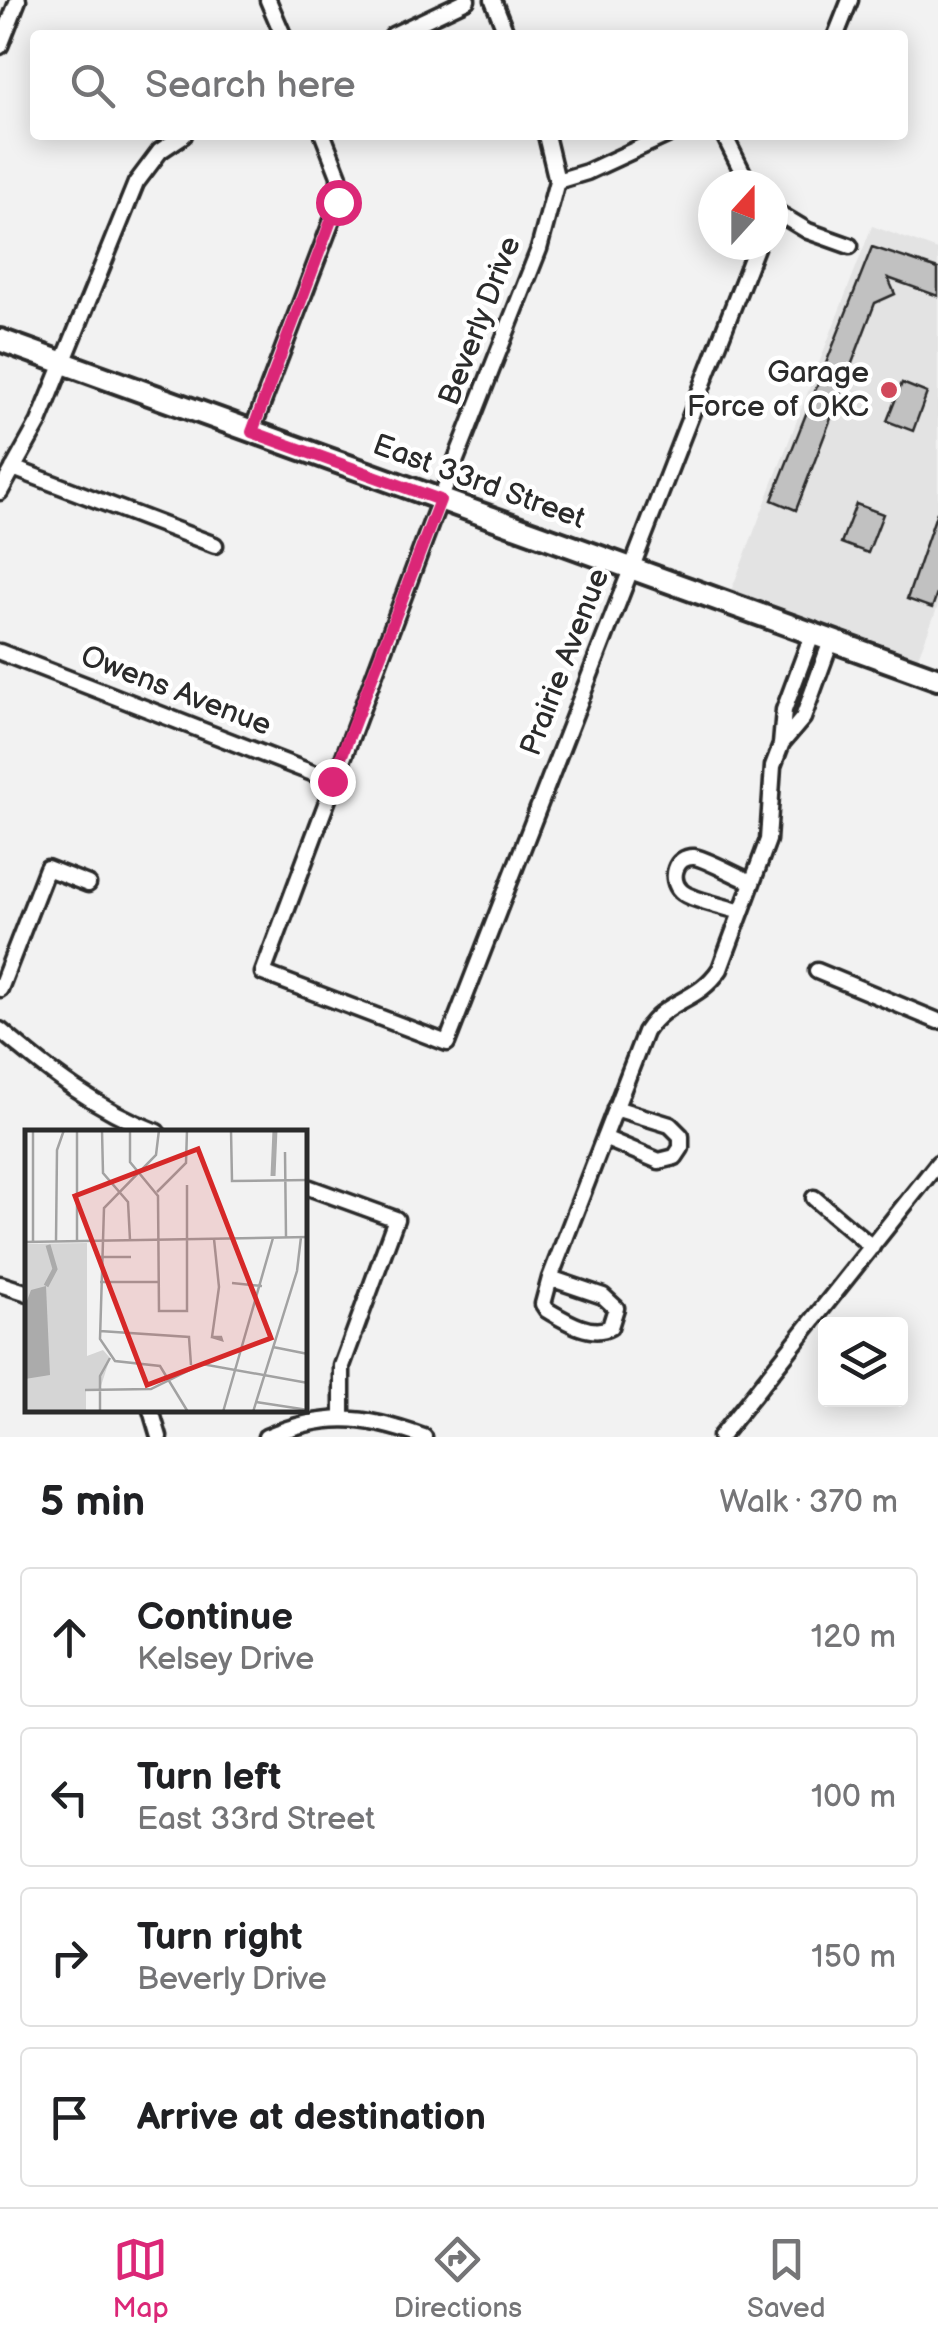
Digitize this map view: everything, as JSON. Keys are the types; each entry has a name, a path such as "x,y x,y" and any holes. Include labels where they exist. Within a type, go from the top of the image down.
{"street":[{"path":"0,46 18,0"},
{"path":"268,0 281,30"},
{"path":"404,30 467,0"},
{"path":"493,0 505,30"},
{"path":"838,30 850,0"},
{"path":"0,492 39,422 136,183 160,150 176,140"},
{"path":"252,432 338,202 339,176 326,140"},
{"name":"Beverly Drive","path":"262,973 332,781 539,249 556,181 547,140"},
{"path":"556,181 587,172 656,140"},
{"path":"726,140 742,170"},
{"path":"788,219 850,246"},
{"name":"Prairie Avenue","path":"262,973 448,1042 751,260"},
{"name":"East 33rd Street","path":"0,340 938,680"},
{"path":"13,468 216,545"},
{"path":"550,1278 609,1299 616,1308 610,1327 591,1332 547,1310 542,1304 550,1278 651,1022 670,1005 708,986 720,970 768,840 773,766 781,744 787,702 822,638"},
{"path":"781,744 806,710 822,638"},
{"name":"Owens Avenue","path":"0,652 332,781"},
{"path":"787,702 806,710"},
{"path":"741,912 685,894 676,884 676,866 682,860 695,858 752,882"},
{"path":"0,989 47,868 88,884"},
{"path":"816,972 938,1022"},
{"path":"0,1030 54,1076 93,1102 153,1130"},
{"path":"604,1138 659,1161 675,1158 681,1148 680,1136 670,1126 615,1108"},
{"path":"720,1437 938,1163"},
{"path":"308,1187 396,1219 342,1366 342,1417"},
{"path":"814,1198 872,1247"},
{"path":"0,1284 25,1292"},
{"path":"152,1412 159,1437"},
{"path":"266,1437 296,1424 342,1417 376,1422 424,1437"}],"shaded area":[{"path":"872,226 938,250 938,606 913,670 726,604"}],"building":[{"path":"872,247 938,269 938,296 888,278 895,294 875,303 796,510 772,500"},
{"path":"902,383 927,393 913,431 887,421"},
{"path":"856,504 883,514 868,553 841,543"},
{"path":"937,512 938,591 932,608 907,599"}],"place":[{"name":"Garage Force of OKC","path":"889,390"}],"route":[{"path":"332,781 440,500 252,432 338,202"}]}
